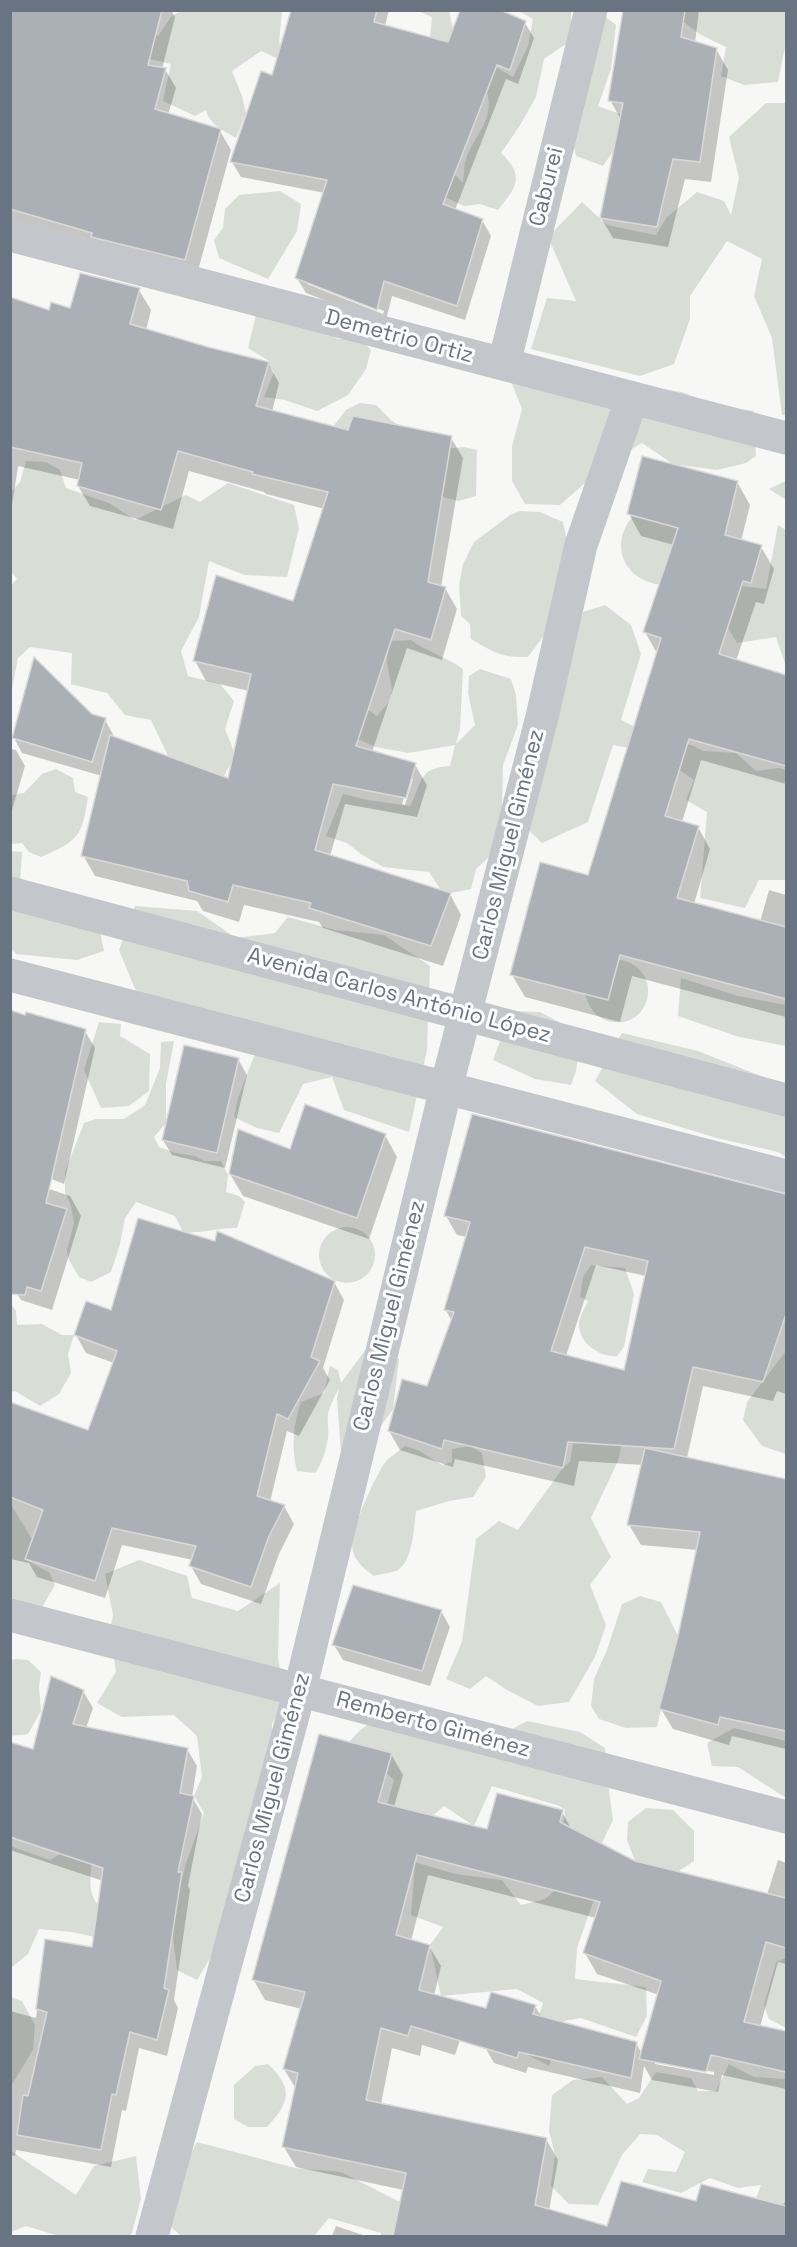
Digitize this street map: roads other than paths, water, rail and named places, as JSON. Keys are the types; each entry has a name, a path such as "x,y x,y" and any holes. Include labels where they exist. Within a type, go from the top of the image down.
{"street":[{"name":"Caburei","path":"504,364 591,10"},
{"name":"Demetrio Ortiz","path":"10,235 786,438"},
{"name":"Carlos Miguel Giménez","path":"152,2236 300,1690 446,1088 542,717 581,545 633,398"},
{"name":"Avenida Carlos António López","path":"10,893 786,1100"},
{"path":"10,975 786,1176"},
{"name":"Remberto Giménez","path":"10,1615 786,1817"}]}
